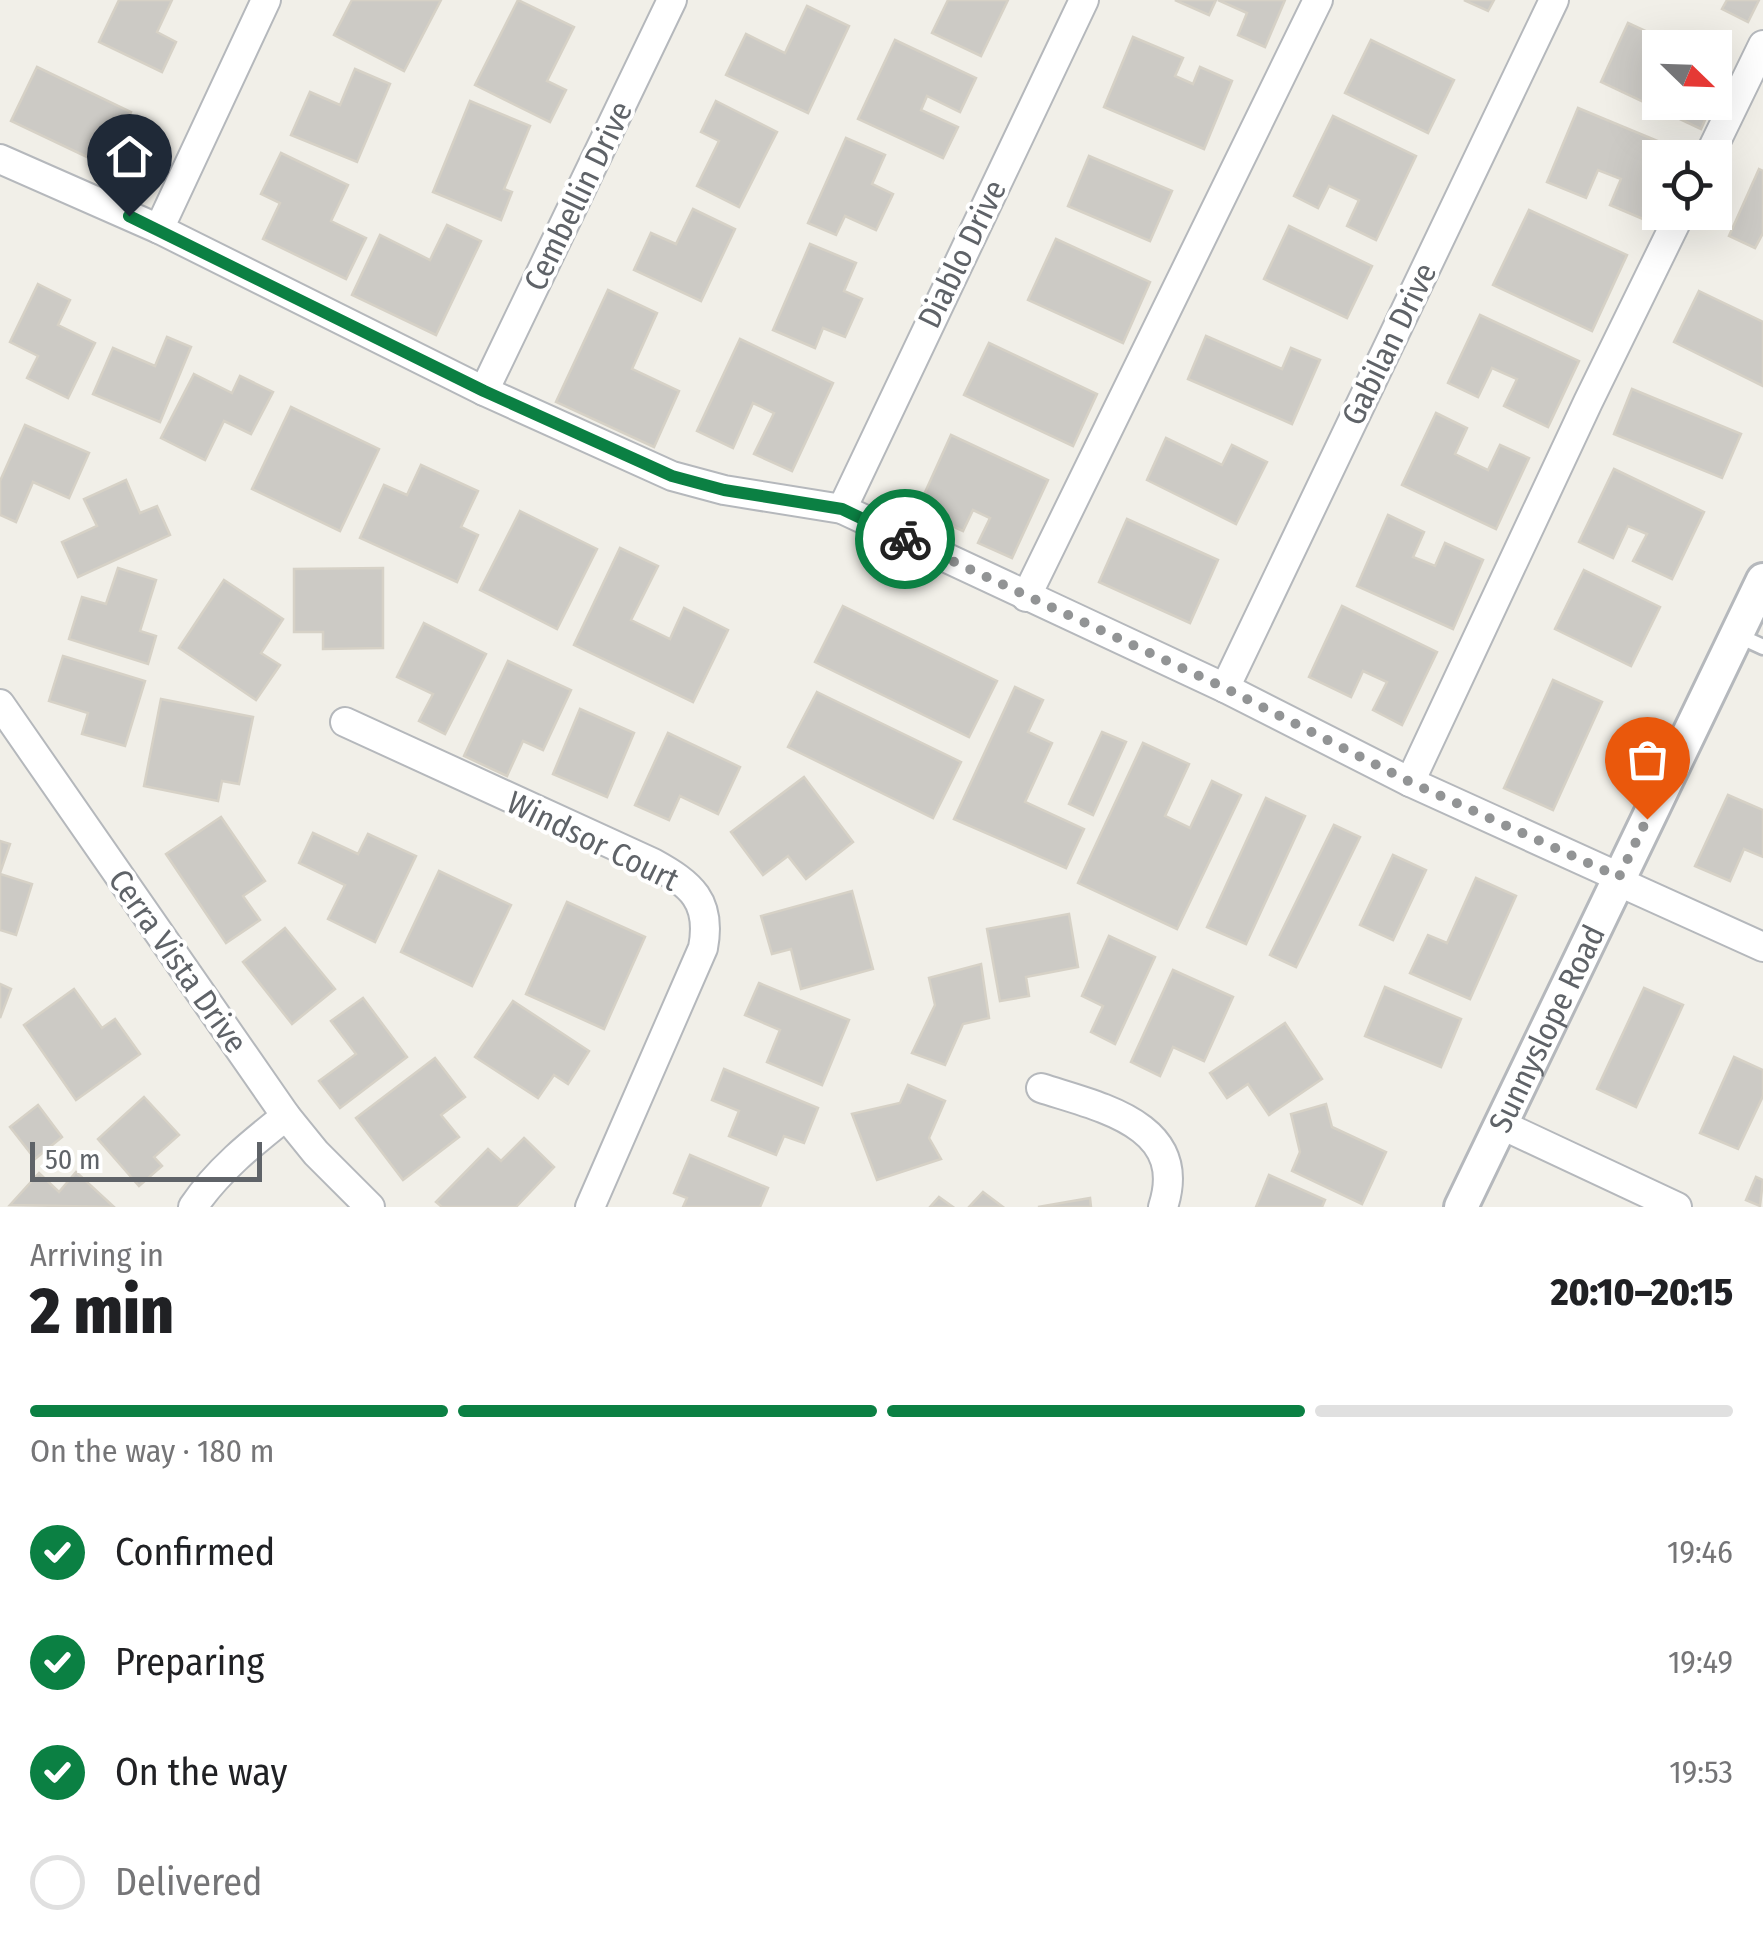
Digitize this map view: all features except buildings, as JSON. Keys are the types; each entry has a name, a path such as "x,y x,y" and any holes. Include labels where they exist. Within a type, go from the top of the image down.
{"street":[{"path":"159,229 266,0"},
{"name":"Cembellin Drive","path":"484,391 672,0"},
{"name":"Diablo Drive","path":"842,509 1084,0"},
{"path":"1026,598 1318,0"},
{"name":"Gabilan Drive","path":"1225,688 1554,0"},
{"path":"1717,140 1763,45"},
{"path":"0,159 159,229 563,429 698,484 842,509 1225,688 1410,782 1619,877 1618,882 1763,946"},
{"path":"1410,782 1673,230"},
{"name":"Sunnyslope Road","path":"1461,1207 1619,877 1750,641 1763,580"},
{"name":"Cerra Vista Drive","path":"0,704 286,1116 316,1153 370,1207"},
{"name":"Windsor Court","path":"345,722 653,863 680,878 705,912 704,948 590,1207"},
{"path":"1041,1088 1104,1108 1146,1132 1167,1163 1163,1207"},
{"path":"193,1207 249,1146 286,1116"},
{"path":"1502,1125 1677,1207"}],"way so far":[{"path":"905,539 1225,688 1410,782 1619,877 1647,819"}],"route":[{"path":"129,216 563,429 672,476 724,490 842,509 905,539"}]}
